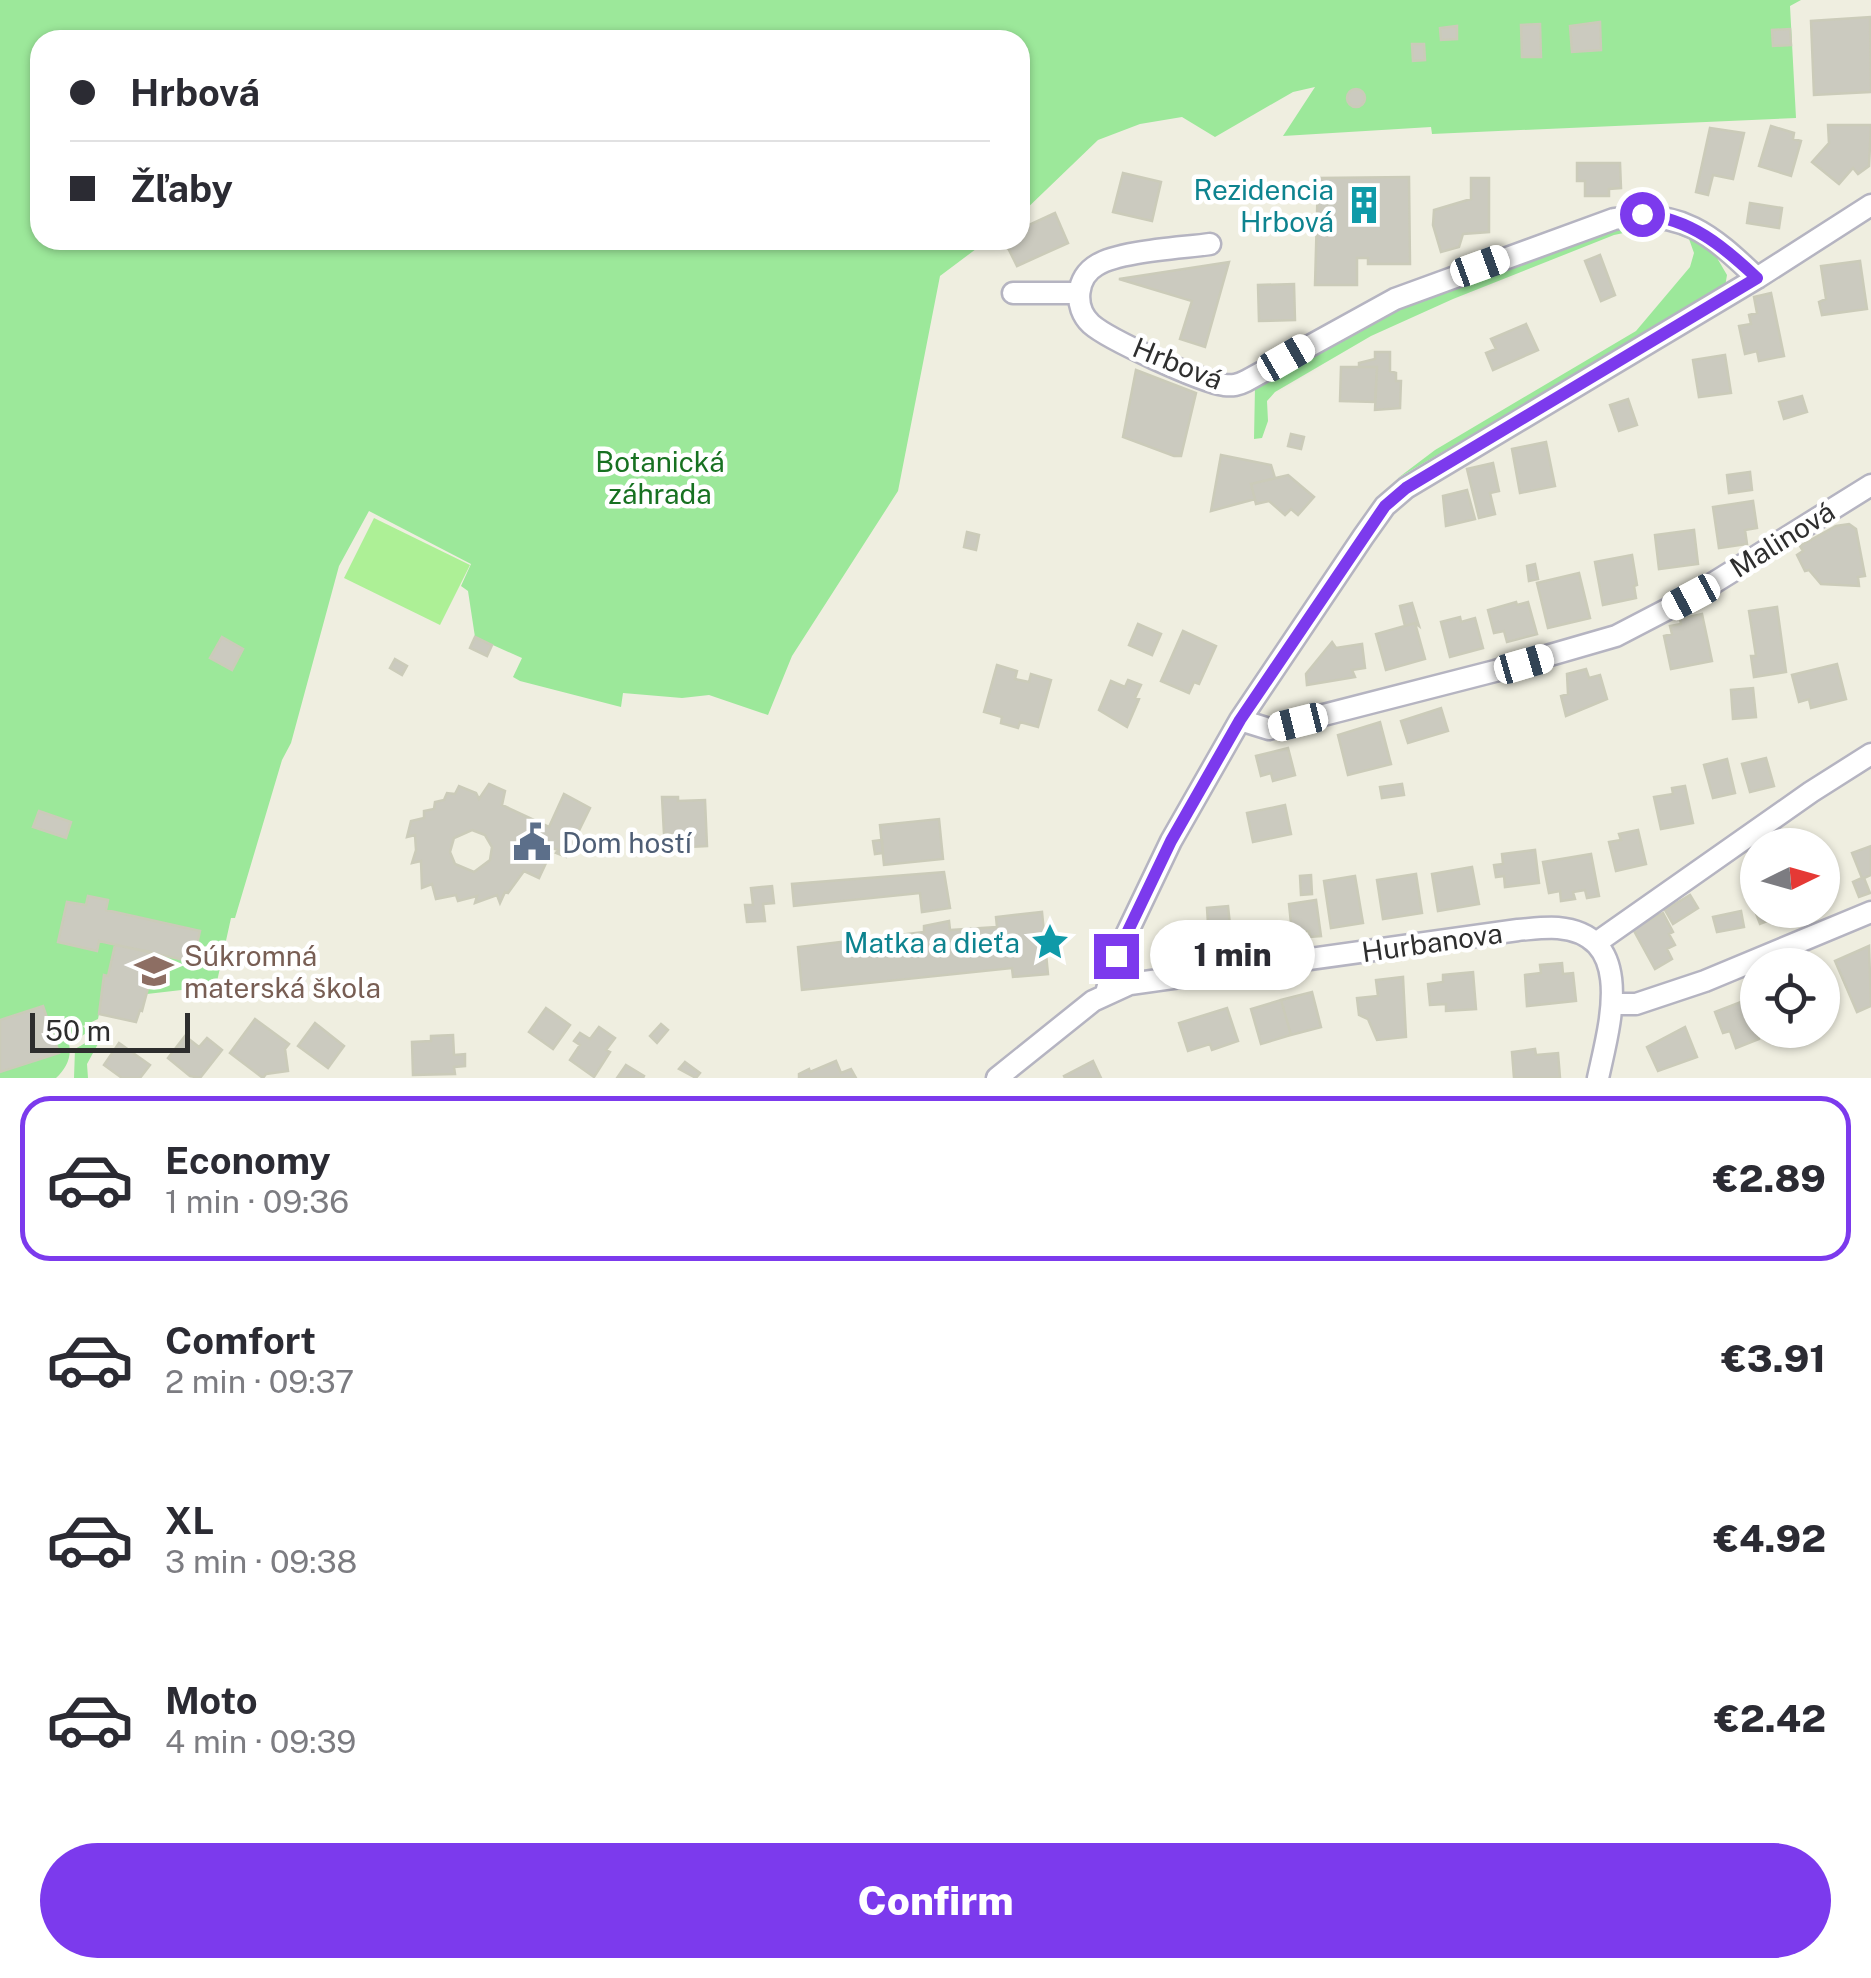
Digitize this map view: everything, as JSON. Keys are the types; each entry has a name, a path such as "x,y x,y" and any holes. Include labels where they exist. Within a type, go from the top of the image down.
{"street":[{"path":"1106,993 1116,956 1171,841 1240,720 1322,595 1395,496 1871,206"},
{"name":"Hrbová","path":"1079,293 1084,316 1094,326 1212,382 1229,386 1246,381 1395,299 1614,219 1642,214 1680,222 1725,248 1757,278"},
{"path":"1014,293 1079,293 1087,272 1105,261 1210,244"},
{"name":"Malinová","path":"1240,720 1269,730 1496,672 1616,636 1691,597 1871,486"},
{"path":"1598,1078 1612,1004 1606,957 1596,943 1871,754"},
{"path":"1612,1004 1636,1004 1705,981 1871,912"},
{"name":"Hurbanova","path":"997,1078 1106,993 1158,978 1518,930 1558,928 1582,934 1596,943"}],"green space":[{"name":"Botanická záhrada","path":"0,0 1801,0 1790,6 1796,118 1432,134 1431,127 1283,136 1315,87 1293,92 1215,137 1182,117 1140,124 1098,140 1030,205 1030,30 30,30 30,250 975,250 940,276 898,491 792,656 768,715 709,695 682,698 623,693 621,707 520,681 513,677 522,658 475,637 468,591 461,586 471,564 369,511 339,566 291,743 282,760 235,918 231,918 216,986 147,994 136,1022 99,1014 98,1019 83,1026 88,1032 69,1044 67,1062 56,1078 0,1078"},
{"path":"1670,224 1713,251 1727,275 1725,287 1398,478 1435,450 1636,331 1690,267 1694,253 1689,239 1657,226 1614,235 1371,336 1275,392 1267,401 1268,421 1262,438 1254,439 1255,387 1399,304 1495,276 1511,265 1608,229"},
{"path":"374,518 470,565 440,625 344,578"},
{"path":"94,1038 99,1042 87,1064 88,1078 74,1078 75,1049"}],"building":[{"path":"1870,17 1871,92 1814,95 1811,21"},
{"path":"1600,22 1601,50 1572,52 1570,26"},
{"path":"1540,24 1541,57 1522,57 1521,25"},
{"path":"1457,26 1457,39 1441,40 1440,28"},
{"path":"1790,29 1791,45 1773,46 1772,30"},
{"path":"1412,44 1424,44 1425,60 1413,61"},
{"path":"1356,89 1365,98 1356,107 1347,98"},
{"path":"1828,125 1871,125 1869,166 1858,174 1853,168 1839,184 1812,162 1829,143"},
{"path":"1771,126 1794,133 1793,139 1801,141 1791,176 1759,166"},
{"path":"1710,128 1744,133 1733,179 1713,175 1708,195 1696,192"},
{"path":"1577,163 1620,163 1621,188 1609,189 1609,196 1585,196 1585,181 1577,181"},
{"path":"1123,173 1161,182 1152,221 1113,212"},
{"name":"Rezidencia Hrbová","path":"1409,177 1410,264 1368,264 1368,258 1357,258 1357,285 1315,285 1318,178"},
{"path":"1471,178 1489,178 1489,232 1463,234 1459,247 1441,252 1433,225 1434,210 1471,199"},
{"path":"1750,203 1782,208 1779,228 1747,223"},
{"path":"1055,213 1068,243 1017,266 1009,250 1030,250 1030,224"},
{"path":"1600,255 1615,295 1601,301 1585,261"},
{"path":"1860,261 1867,309 1822,315 1819,302 1826,299 1821,266"},
{"path":"1229,262 1205,347 1180,339 1192,301 1119,279"},
{"path":"1294,284 1295,320 1259,321 1258,285"},
{"path":"1771,293 1784,356 1759,361 1757,351 1745,354 1739,326 1751,324 1749,315 1757,313 1754,297"},
{"path":"1526,324 1538,350 1493,370 1486,353 1496,349 1491,339"},
{"path":"1375,352 1390,352 1390,371 1396,373 1396,381 1401,381 1400,408 1375,410 1377,367 1359,367 1359,363 1375,359"},
{"path":"1725,355 1731,393 1699,397 1693,360"},
{"path":"1341,367 1377,367 1375,402 1340,401"},
{"path":"1136,370 1196,393 1181,456 1123,437"},
{"path":"1802,396 1807,412 1784,419 1779,402"},
{"path":"1628,399 1637,425 1619,431 1610,405"},
{"path":"1291,434 1304,437 1301,449 1288,446"},
{"path":"1546,442 1555,486 1520,493 1512,449"},
{"path":"1221,455 1271,465 1275,478 1251,484 1255,499 1211,511"},
{"path":"1493,463 1499,491 1490,493 1495,514 1479,518 1467,469"},
{"path":"1750,472 1752,490 1729,493 1727,475"},
{"path":"1288,475 1314,497 1298,515 1291,509 1285,515 1269,501 1256,504 1251,484"},
{"path":"1467,490 1475,519 1446,526 1443,496"},
{"path":"1753,501 1757,528 1745,530 1747,544 1719,548 1713,507"},
{"path":"1849,524 1856,529 1865,576 1858,577 1859,586 1821,584 1809,570 1805,571 1797,555 1803,551 1800,546 1836,526"},
{"path":"1694,530 1698,564 1659,569 1655,535"},
{"path":"967,532 979,535 976,550 964,547"},
{"path":"1632,555 1636,598 1603,605 1595,562"},
{"path":"1535,564 1538,579 1529,581 1527,566"},
{"path":"1579,573 1590,618 1548,628 1537,583"},
{"path":"1528,602 1537,634 1507,642 1504,631 1494,633 1488,610"},
{"path":"1412,603 1419,626 1405,626 1400,606"},
{"path":"1777,607 1786,672 1754,677 1751,656 1756,656 1749,611"},
{"path":"1702,614 1712,661 1671,669 1664,636 1672,634 1670,626 1681,624 1680,619"},
{"path":"1460,617 1461,622 1475,618 1483,648 1450,657 1441,622"},
{"path":"1415,623 1425,659 1386,670 1376,634"},
{"path":"1138,624 1161,634 1152,655 1129,645"},
{"path":"1183,631 1216,646 1199,684 1194,682 1189,693 1161,681"},
{"path":"222,637 243,649 232,670 210,658"},
{"path":"475,637 492,645 487,656 470,648"},
{"path":"1332,642 1336,648 1362,644 1365,668 1352,670 1355,677 1307,685 1306,674"},
{"path":"395,659 407,666 402,675 390,668"},
{"path":"1837,664 1846,699 1811,708 1809,699 1799,702 1792,675"},
{"path":"997,665 1017,671 1015,679 1029,682 1031,674 1051,680 1038,727 1020,722 1018,728 1001,723 1002,717 984,712"},
{"path":"1586,669 1589,678 1600,675 1607,699 1566,716 1561,696 1568,694 1567,674"},
{"path":"1128,680 1141,685 1127,727 1099,710 1111,681 1125,687"},
{"path":"1753,688 1756,717 1733,719 1731,690"},
{"path":"1441,708 1448,731 1408,743 1401,721"},
{"path":"1380,722 1391,764 1348,775 1338,735"},
{"path":"1288,748 1295,775 1273,781 1271,773 1261,776 1256,756"},
{"path":"1766,758 1774,786 1750,792 1742,764"},
{"path":"1727,759 1735,793 1713,798 1704,765"},
{"name":"Dom hostí","path":"489,784 505,791 502,805 549,827 564,794 590,808 566,857 553,848 539,878 524,871 500,903 497,895 475,903 477,896 458,901 456,895 436,899 432,884 422,888 421,861 412,863 415,835 407,837 411,821 424,818 424,811 434,809 435,802 444,800 447,793 455,794 459,786 476,793 479,799","holes":["472,830 485,835 492,847 490,860 474,872 455,864 450,852 454,838"]},
{"path":"1402,784 1404,795 1382,798 1380,787"},
{"path":"1685,786 1693,823 1661,829 1654,797 1673,794 1672,788"},
{"path":"662,797 705,800 707,846 670,848 670,834 664,834"},
{"path":"1285,805 1291,834 1253,842 1247,813"},
{"path":"39,811 71,822 66,838 33,827"},
{"path":"939,819 943,859 884,865 880,825"},
{"path":"1638,830 1646,864 1616,871 1609,842 1621,840 1619,834"},
{"path":"882,840 883,853 875,854 873,841"},
{"path":"1871,846 1871,875 1864,878 1870,893 1859,897 1853,882 1862,878 1852,853"},
{"path":"1535,850 1539,883 1505,887 1504,876 1496,877 1494,865 1503,864 1502,854"},
{"path":"1591,854 1599,896 1587,898 1585,890 1573,892 1575,899 1561,901 1560,891 1549,893 1543,862"},
{"path":"1472,867 1479,904 1438,911 1432,874"},
{"path":"944,872 950,908 922,912 920,893 794,906 792,884"},
{"path":"1416,874 1422,913 1383,919 1377,880"},
{"path":"1311,875 1312,894 1301,895 1300,876"},
{"path":"1355,876 1363,923 1331,928 1324,881"},
{"path":"772,886 774,903 763,904 765,921 747,922 745,905 753,905 751,888"},
{"path":"1690,895 1698,908 1673,924 1665,910"},
{"path":"88,896 108,900 106,910 200,931 193,962 99,941 97,951 58,942 67,902 86,905"},
{"path":"1316,900 1321,936 1310,937 1309,931 1292,933 1289,904"},
{"path":"1228,906 1231,935 1202,938 1201,925 1208,924 1207,908"},
{"path":"1740,911 1740,928 1717,932 1713,917"},
{"path":"1042,912 1048,974 1013,977 1012,968 802,990 798,947 924,932 924,926 949,921 950,930 997,927 996,917"},
{"path":"1663,913 1675,945 1667,949 1672,959 1655,969 1633,929"},
{"path":"115,945 151,952 148,966 153,967 152,973 136,1022 99,1014 104,975 108,976"},
{"path":"1869,946 1871,1006 1857,1012 1840,973 1840,959"},
{"path":"1562,963 1563,974 1573,973 1576,1001 1527,1006 1525,975 1541,973 1540,965"},
{"path":"1473,972 1476,1009 1446,1011 1446,1004 1430,1005 1428,984 1443,982 1443,975"},
{"path":"1403,977 1406,1037 1377,1040 1368,1019 1359,1015 1357,998 1378,996 1376,980"},
{"path":"1312,992 1321,1027 1291,1035 1281,1000"},
{"path":"1281,1000 1291,1035 1261,1044 1251,1009"},
{"path":"1740,1002 1740,1046 1736,1048 1730,1031 1723,1033 1715,1012"},
{"path":"43,1006 59,1053 0,1072 0,1020"},
{"path":"546,1008 570,1025 553,1049 529,1032"},
{"path":"1227,1008 1238,1041 1212,1050 1210,1044 1188,1051 1179,1023"},
{"path":"255,1019 289,1044 285,1049 288,1071 266,1074 263,1078 230,1053"},
{"path":"315,1023 344,1046 328,1068 298,1046"},
{"path":"661,1024 668,1030 657,1043 650,1036"},
{"path":"599,1027 615,1038 594,1077 570,1060 580,1045 574,1041 580,1033 590,1039"},
{"path":"1685,1027 1697,1057 1658,1071 1647,1047"},
{"path":"453,1035 454,1055 465,1054 465,1066 454,1067 455,1074 413,1075 412,1042"},
{"path":"185,1036 199,1047 207,1038 222,1050 200,1078 190,1076 168,1058"},
{"path":"119,1043 150,1065 140,1078 122,1078 104,1065"},
{"path":"1535,1049 1536,1055 1558,1053 1560,1078 1514,1078 1512,1052"},
{"path":"836,1061 841,1073 851,1069 856,1078 799,1078 809,1069 810,1072"},
{"path":"1093,1061 1101,1078 1065,1078 1064,1076"},
{"path":"685,1062 700,1073 696,1078 679,1069"},
{"path":"626,1065 644,1076 643,1078 617,1078"}],"place":[{"name":"Rezidencia Hrbová","path":"1364,205"},
{"name":"Dom hostí","path":"532,842"},
{"name":"Matka a dieťa","path":"1050,942"},
{"name":"Súkromná materská škola","path":"154,971"}],"route":[{"path":"1116,956 1171,841 1240,720 1385,506 1406,488 1757,278 1725,248 1699,231 1662,216 1642,214"}]}
